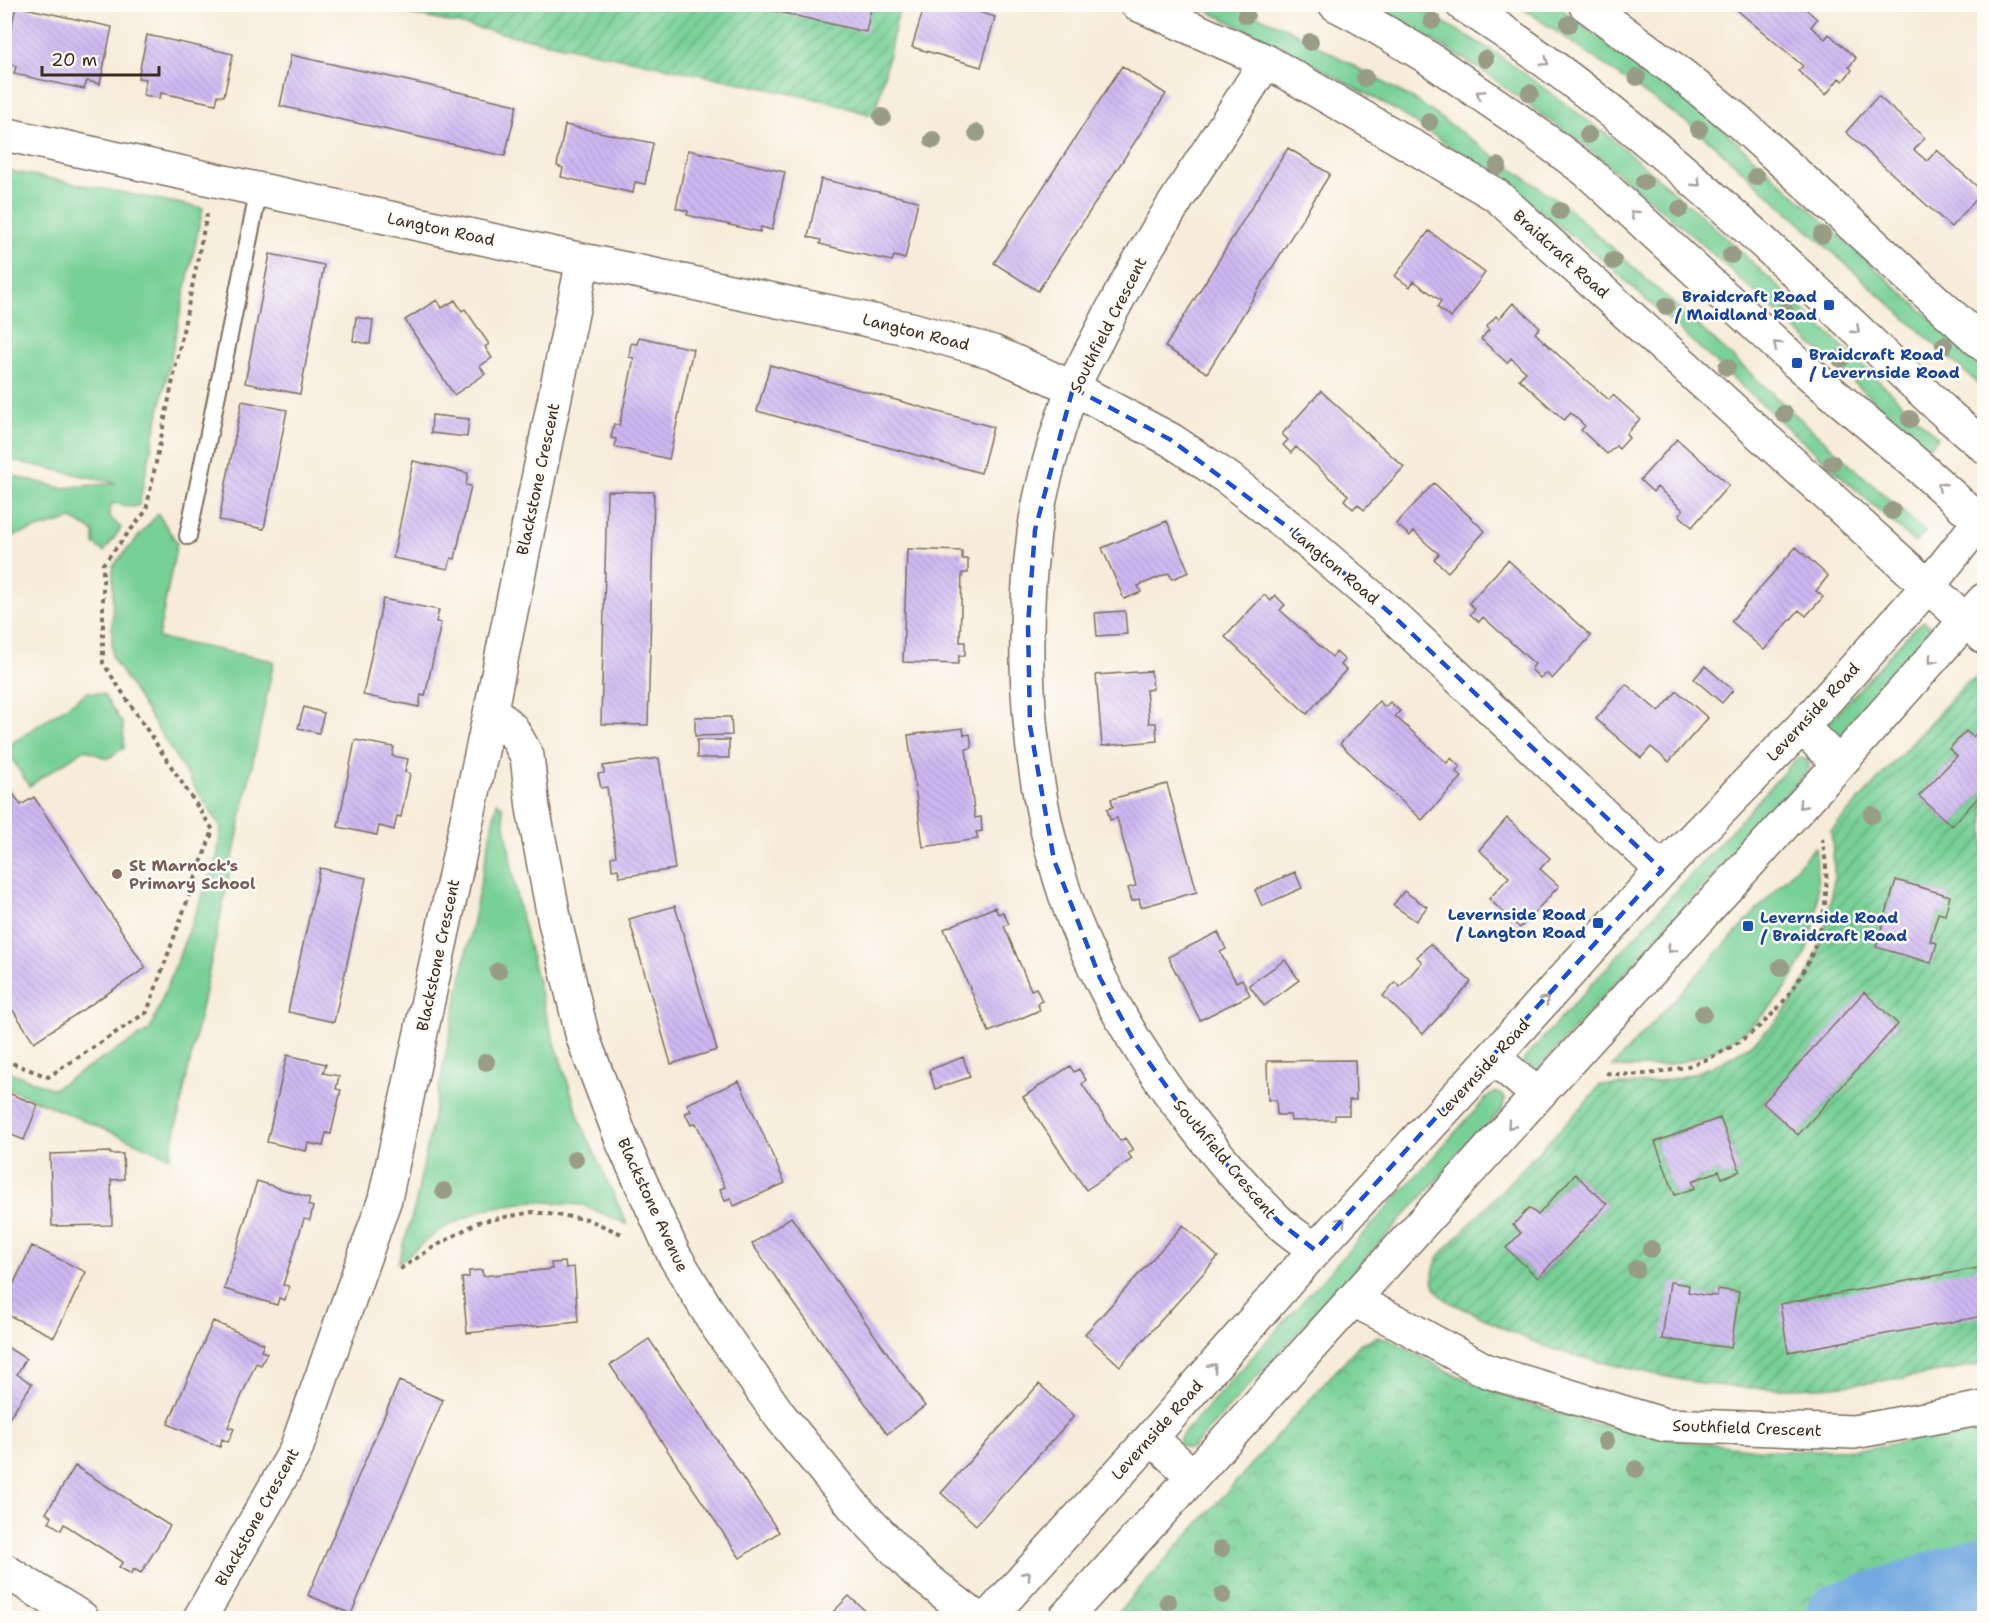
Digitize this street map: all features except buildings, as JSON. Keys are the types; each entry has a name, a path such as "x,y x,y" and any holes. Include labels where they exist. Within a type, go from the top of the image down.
{"street":[{"name":"Braidcraft Road","path":"1137,4 1266,61 1496,195 1929,585"},
{"path":"1335,4 1424,55 1587,171 1797,363 1983,520"},
{"path":"1462,4 1556,69 1673,161 1942,410 1984,446"},
{"path":"1585,4 1683,76 1737,120 1984,345"},
{"name":"Southfield Crescent","path":"1266,61 1118,296 1073,388 1045,483 1035,530 1028,624 1030,726 1040,798 1054,860 1074,918 1100,978 1136,1043 1208,1144 1279,1222 1315,1250"},
{"name":"Langton Road","path":"4,134 911,329 993,352 1073,388 1171,440 1229,479 1309,543 1398,620 1662,870"},
{"name":"Blackstone Crescent","path":"200,1618 295,1452 385,1199 583,260"},
{"name":"Levernside Road","path":"988,1618 1151,1438 1315,1250 1662,870 1802,727 1929,585 1983,520"},
{"path":"1065,1618 1839,764 1979,620 1929,585"},
{"name":"Blackstone Avenue","path":"490,709 512,729 527,756 533,808 555,922 583,1038 623,1143 674,1255 717,1326 780,1416 856,1509 916,1571 976,1618"},
{"path":"1802,727 1839,764"},
{"path":"1493,1057 1538,1095"},
{"name":"Southfield Crescent","path":"1353,1300 1487,1371 1665,1425 1854,1432 1984,1408"},
{"path":"1151,1438 1193,1476"},
{"path":"4,1570 82,1618"}],"lane":[{"path":"188,536 259,189"}],"path":[{"path":"4,1060 48,1077 147,1012 213,831 103,663 103,564 146,511 215,178"},
{"path":"1604,1073 1624,1076 1654,1074 1684,1068 1713,1058 1764,1023 1802,976 1815,947 1823,917 1826,887 1826,856 1821,836"},
{"path":"355,1284 385,1279 478,1222 533,1212 587,1219 674,1255"}],"highlighted area":[{"path":"1073,388 1171,440 1309,543 1390,613 1662,870 1315,1250 1279,1222 1208,1144 1135,1043 1100,978 1054,860 1030,726 1028,624 1035,530"}],"green space":[{"path":"366,5 900,5 875,116 821,100"},
{"path":"1195,5 1232,5 1288,29 1418,102 1568,208 1925,532 1915,543 1599,257 1497,178 1397,111 1280,46"},
{"path":"1375,5 1414,5 1493,51 1605,133 1710,223 1938,438 1927,449 1694,237 1590,150 1480,69"},
{"path":"1518,5 1556,5 1708,116 1984,367 1984,389 1696,129"},
{"path":"5,170 203,208 139,505 133,507 112,503 109,516 121,528 104,552 94,544 94,532 72,519 5,538 5,474 62,488 117,483 5,459"},
{"path":"158,514 177,543 158,638 274,661 170,1157 4,1087 5,1070 53,1089 150,1030 217,858 221,828 112,657 113,566"},
{"path":"1924,621 1932,629 1924,643 1839,739 1825,727 1912,630"},
{"path":"1984,678 1984,725 1973,737 1965,731 1949,749 1957,756 1919,796 1952,826 1984,791 1984,1363 1928,1374 1843,1385 1743,1388 1712,1385 1667,1377 1562,1352 1510,1331 1453,1304 1439,1294 1433,1276 1440,1255 1600,1085 1640,1084 1677,1078 1712,1067 1742,1050 1769,1028 1792,1001 1811,969 1824,931 1834,879 1831,831 1966,683","holes":["1896,880 1950,896 1945,915 1938,913 1930,941 1937,943 1876,947","1864,993 1898,1024 1798,1135 1763,1103","1720,1118 1740,1171 1722,1178 1719,1171 1692,1181 1695,1188 1675,1195 1655,1142","1575,1174 1607,1204 1539,1278 1507,1249 1521,1233 1513,1225 1529,1208 1538,1215","1718,1289 1739,1292 1730,1348 1696,1343 1703,1295 1717,1296"]},
{"path":"88,692 103,694 123,724 124,748 107,759 85,749 29,786 5,748"},
{"path":"1800,758 1806,759 1809,770 1532,1073 1523,1063 1524,1059 1794,761"},
{"path":"497,802 502,806 517,899 546,1015 581,1123 627,1224 582,1205 533,1201 484,1209 440,1230 398,1263 415,1206"},
{"path":"1815,847 1818,899 1812,934 1802,960 1771,1007 1727,1042 1702,1055 1660,1066 1612,1067"},
{"path":"1495,1092 1505,1099 1502,1109 1192,1448 1187,1449 1179,1443 1182,1435 1489,1095"},
{"path":"1377,1337 1388,1338 1447,1371 1512,1399 1595,1424 1683,1441 1778,1451 1868,1449 1951,1432 1984,1422 1984,1618 1113,1618 1360,1344"}],"waterway":[{"path":"1840,1618 1984,1571"}],"place":[{"name":"Braidcraft Road / Maidland Road","path":"1829,305"},
{"name":"Braidcraft Road / Levernside Road","path":"1797,363"},
{"name":"St Marnock's Primary School","path":"117,874"},
{"name":"Levernside Road / Langton Road","path":"1598,923"},
{"name":"Levernside Road / Braidcraft Road","path":"1748,926"}]}
